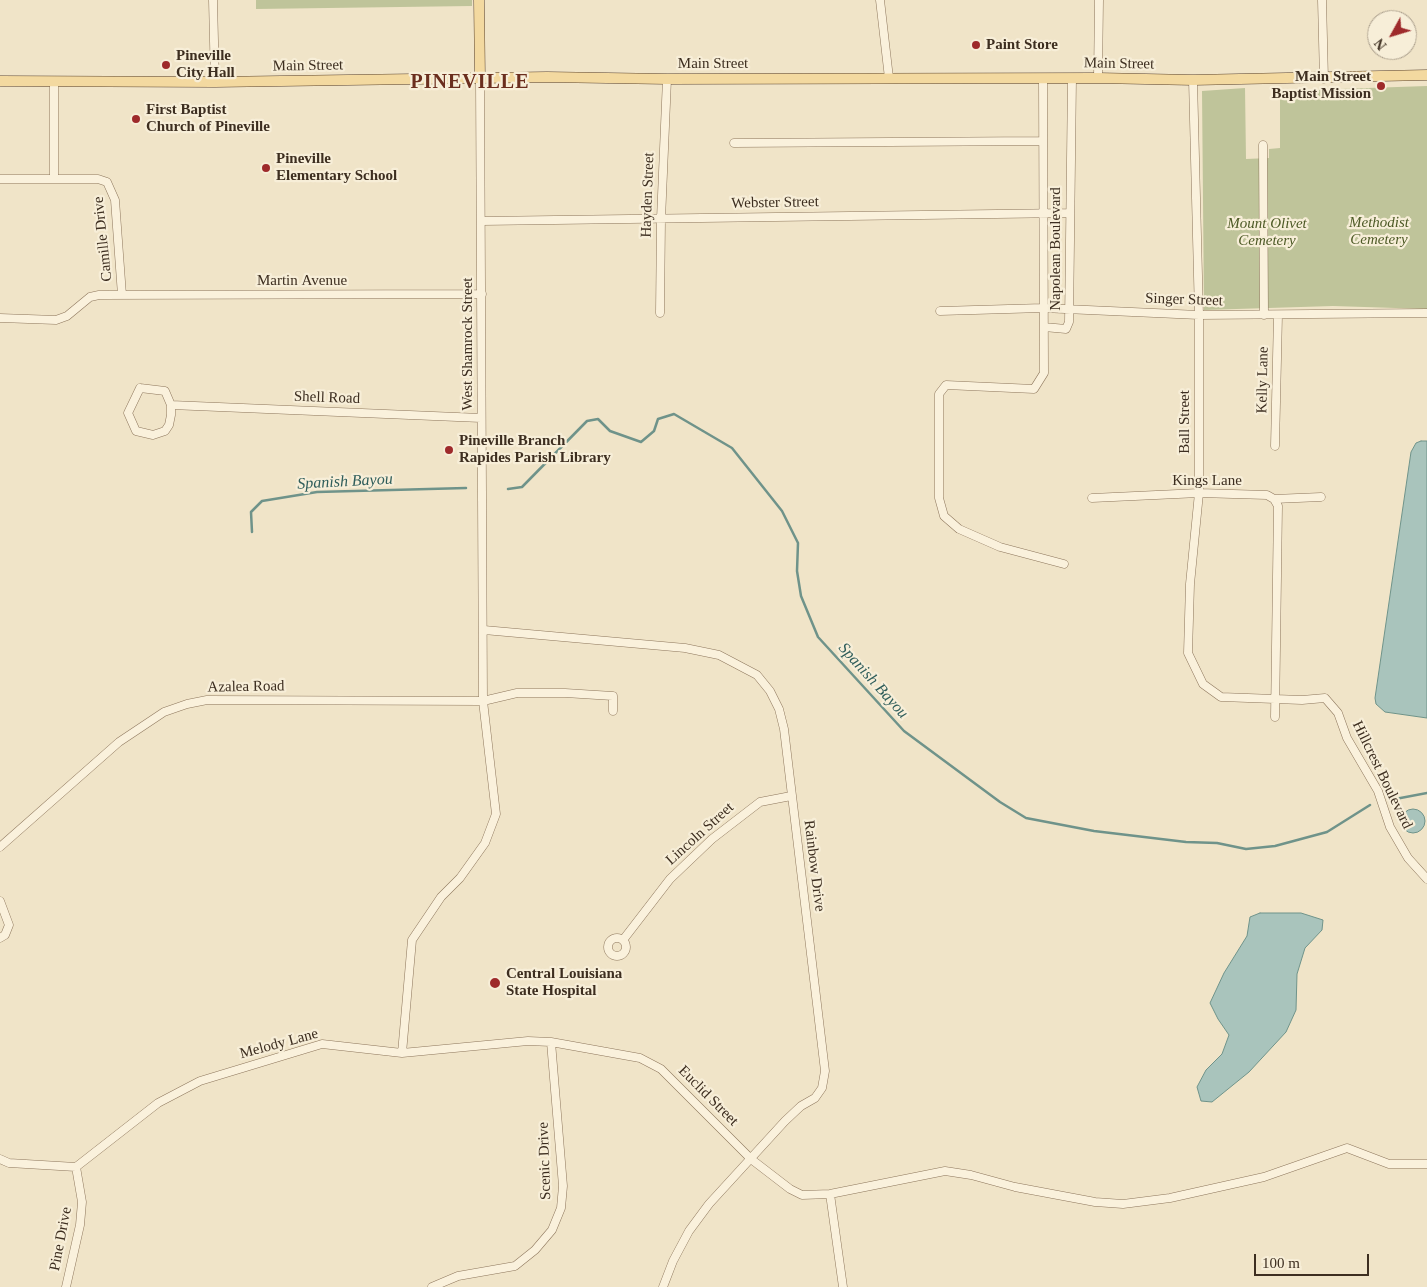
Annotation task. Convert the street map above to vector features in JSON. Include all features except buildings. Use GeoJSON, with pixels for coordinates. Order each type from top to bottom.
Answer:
{"type":"FeatureCollection","features":[{"type":"Feature","properties":{"kind":"main road"},"geometry":{"type":"LineString","coordinates":[[479,0],[480,78]]}},
{"type":"Feature","properties":{"kind":"main road","name":"Main Street"},"geometry":{"type":"LineString","coordinates":[[0,81],[215,82],[480,78],[1098,78],[1193,80],[1324,79],[1427,75]]}},
{"type":"Feature","properties":{"kind":"street"},"geometry":{"type":"LineString","coordinates":[[213,0],[215,82]]}},
{"type":"Feature","properties":{"kind":"street"},"geometry":{"type":"LineString","coordinates":[[880,0],[889,78]]}},
{"type":"Feature","properties":{"kind":"street"},"geometry":{"type":"LineString","coordinates":[[1098,78],[1099,0]]}},
{"type":"Feature","properties":{"kind":"street"},"geometry":{"type":"LineString","coordinates":[[1322,0],[1324,79]]}},
{"type":"Feature","properties":{"kind":"street","name":"West Shamrock Street"},"geometry":{"type":"LineString","coordinates":[[402,1054],[412,940],[437,902],[460,878],[485,843],[496,814],[483,701],[480,78]]}},
{"type":"Feature","properties":{"kind":"street","name":"Napolean Boulevard"},"geometry":{"type":"LineString","coordinates":[[1043,79],[1044,327],[1066,329],[1069,322],[1072,78]]}},
{"type":"Feature","properties":{"kind":"street","name":"Hayden Street"},"geometry":{"type":"LineString","coordinates":[[660,313],[661,219],[667,79]]}},
{"type":"Feature","properties":{"kind":"street","name":"Ball Street"},"geometry":{"type":"LineString","coordinates":[[1193,80],[1199,315],[1199,493],[1190,584],[1188,653],[1203,684],[1221,697],[1274,700]]}},
{"type":"Feature","properties":{"kind":"street"},"geometry":{"type":"LineString","coordinates":[[0,178],[54,179],[54,81]]}},
{"type":"Feature","properties":{"kind":"street"},"geometry":{"type":"LineString","coordinates":[[734,143],[1043,141]]}},
{"type":"Feature","properties":{"kind":"street"},"geometry":{"type":"LineString","coordinates":[[1263,145],[1264,315]]}},
{"type":"Feature","properties":{"kind":"street","name":"Camille Drive"},"geometry":{"type":"LineString","coordinates":[[54,179],[98,179],[107,182],[115,200],[122,295]]}},
{"type":"Feature","properties":{"kind":"street","name":"Webster Street"},"geometry":{"type":"LineString","coordinates":[[482,222],[1069,213]]}},
{"type":"Feature","properties":{"kind":"street","name":"Martin Avenue"},"geometry":{"type":"LineString","coordinates":[[0,318],[56,320],[68,316],[90,297],[122,295],[482,294]]}},
{"type":"Feature","properties":{"kind":"street","name":"Singer Street"},"geometry":{"type":"LineString","coordinates":[[940,311],[1043,308],[1199,315],[1427,313]]}},
{"type":"Feature","properties":{"kind":"street","name":"Kelly Lane"},"geometry":{"type":"LineString","coordinates":[[1275,446],[1278,314]]}},
{"type":"Feature","properties":{"kind":"street"},"geometry":{"type":"LineString","coordinates":[[1044,327],[1044,374],[1034,389],[946,386],[939,394],[939,498],[944,516],[959,529],[1000,547],[1064,564]]}},
{"type":"Feature","properties":{"kind":"street"},"geometry":{"type":"LineString","coordinates":[[140,388],[165,391],[171,405],[169,425],[165,431],[153,435],[136,431],[128,413],[140,388]]}},
{"type":"Feature","properties":{"kind":"street","name":"Shell Road"},"geometry":{"type":"LineString","coordinates":[[171,405],[481,418]]}},
{"type":"Feature","properties":{"kind":"street","name":"Kings Lane"},"geometry":{"type":"LineString","coordinates":[[1092,498],[1199,493],[1267,495],[1274,499],[1321,497]]}},
{"type":"Feature","properties":{"kind":"street"},"geometry":{"type":"LineString","coordinates":[[1274,499],[1278,506],[1275,717]]}},
{"type":"Feature","properties":{"kind":"street","name":"Rainbow Drive"},"geometry":{"type":"LineString","coordinates":[[484,630],[686,648],[719,655],[757,675],[770,691],[779,709],[784,729],[825,1071],[822,1088],[815,1098],[796,1111],[709,1204],[689,1231],[672,1261],[664,1287]]}},
{"type":"Feature","properties":{"kind":"street","name":"Azalea Road"},"geometry":{"type":"LineString","coordinates":[[0,847],[119,742],[164,712],[187,704],[208,700],[483,701],[517,693],[613,696],[613,712]]}},
{"type":"Feature","properties":{"kind":"street","name":"Hillcrest Boulevard"},"geometry":{"type":"LineString","coordinates":[[1274,700],[1326,698],[1338,712],[1347,738],[1378,791],[1390,827],[1408,858],[1427,879]]}},
{"type":"Feature","properties":{"kind":"street","name":"Lincoln Street"},"geometry":{"type":"LineString","coordinates":[[623,940],[670,879],[712,839],[760,802],[791,796]]}},
{"type":"Feature","properties":{"kind":"street"},"geometry":{"type":"LineString","coordinates":[[0,901],[9,925],[5,935],[0,938]]}},
{"type":"Feature","properties":{"kind":"street","name":"Melody Lane"},"geometry":{"type":"LineString","coordinates":[[76,1167],[158,1102],[200,1081],[322,1044],[402,1054],[528,1041],[551,1042]]}},
{"type":"Feature","properties":{"kind":"street","name":"Euclid Street"},"geometry":{"type":"LineString","coordinates":[[551,1042],[640,1058],[662,1069],[751,1159],[790,1189],[802,1195],[830,1194],[945,1171],[971,1175],[1014,1187],[1095,1202],[1123,1204],[1178,1196],[1264,1177],[1346,1148],[1389,1164],[1427,1164]]}},
{"type":"Feature","properties":{"kind":"street","name":"Scenic Drive"},"geometry":{"type":"LineString","coordinates":[[432,1287],[458,1276],[515,1266],[536,1250],[552,1230],[561,1208],[563,1186],[551,1042]]}},
{"type":"Feature","properties":{"kind":"street"},"geometry":{"type":"LineString","coordinates":[[0,1159],[9,1163],[43,1167],[76,1167]]}},
{"type":"Feature","properties":{"kind":"street","name":"Pine Drive"},"geometry":{"type":"LineString","coordinates":[[66,1287],[80,1225],[82,1202],[76,1167]]}},
{"type":"Feature","properties":{"kind":"street"},"geometry":{"type":"LineString","coordinates":[[830,1194],[842,1287]]}},
{"type":"Feature","properties":{"kind":"green space"},"geometry":{"type":"Polygon","coordinates":[[[256,0],[472,0],[472,6],[256,9],[256,0]]]}},
{"type":"Feature","properties":{"kind":"green space"},"geometry":{"type":"Polygon","coordinates":[[[1427,86],[1427,309],[1333,306],[1204,310],[1202,91],[1245,88],[1246,159],[1269,158],[1269,149],[1280,148],[1280,91],[1427,86]]]}},
{"type":"Feature","properties":{"kind":"water"},"geometry":{"type":"Polygon","coordinates":[[[1427,441],[1427,718],[1385,712],[1376,704],[1375,698],[1411,452],[1416,443],[1427,441]]]}},
{"type":"Feature","properties":{"kind":"water"},"geometry":{"type":"Polygon","coordinates":[[[1413,809],[1422,812],[1425,821],[1422,830],[1413,833],[1404,830],[1401,821],[1404,812],[1413,809]]]}},
{"type":"Feature","properties":{"kind":"water"},"geometry":{"type":"Polygon","coordinates":[[[1260,913],[1301,913],[1323,920],[1322,930],[1305,948],[1297,974],[1296,1010],[1286,1032],[1249,1072],[1212,1102],[1201,1101],[1197,1087],[1206,1070],[1222,1054],[1229,1035],[1210,1003],[1224,973],[1247,936],[1250,917],[1260,913]]]}},
{"type":"Feature","properties":{"kind":"waterway","name":"Spanish Bayou"},"geometry":{"type":"LineString","coordinates":[[508,489],[522,487],[587,421],[598,419],[610,431],[641,442],[654,431],[658,419],[674,414],[732,448],[782,511],[798,543],[797,571],[801,596],[818,637],[904,731],[1000,802],[1026,818],[1094,831],[1186,842],[1217,843],[1246,849],[1275,846],[1327,832],[1370,805]]}},
{"type":"Feature","properties":{"kind":"waterway","name":"Spanish Bayou"},"geometry":{"type":"LineString","coordinates":[[252,532],[251,512],[262,501],[317,492],[466,488]]}},
{"type":"Feature","properties":{"kind":"waterway","name":"Spanish Bayou"},"geometry":{"type":"LineString","coordinates":[[1390,800],[1427,793]]}},
{"type":"Feature","properties":{"kind":"place","name":"Paint Store"},"geometry":{"type":"Point","coordinates":[976,45]}},
{"type":"Feature","properties":{"kind":"place","name":"Pineville City Hall"},"geometry":{"type":"Point","coordinates":[166,65]}},
{"type":"Feature","properties":{"kind":"place","name":"Main Street Baptist Mission"},"geometry":{"type":"Point","coordinates":[1381,86]}},
{"type":"Feature","properties":{"kind":"place","name":"First Baptist Church of Pineville"},"geometry":{"type":"Point","coordinates":[136,119]}},
{"type":"Feature","properties":{"kind":"place","name":"Pineville Elementary School"},"geometry":{"type":"Point","coordinates":[266,168]}},
{"type":"Feature","properties":{"kind":"place","name":"Pineville Branch Rapides Parish Library"},"geometry":{"type":"Point","coordinates":[449,450]}},
{"type":"Feature","properties":{"kind":"place","name":"Central Louisiana State Hospital"},"geometry":{"type":"Point","coordinates":[495,983]}},
{"type":"Feature","properties":{"kind":"district","name":"PINEVILLE"},"geometry":{"type":"Point","coordinates":[470,83]}},
{"type":"Feature","properties":{"kind":"park label","name":"Mount Olivet Cemetery"},"geometry":{"type":"Point","coordinates":[1267,232]}},
{"type":"Feature","properties":{"kind":"park label","name":"Methodist Cemetery"},"geometry":{"type":"Point","coordinates":[1379,232]}}]}
